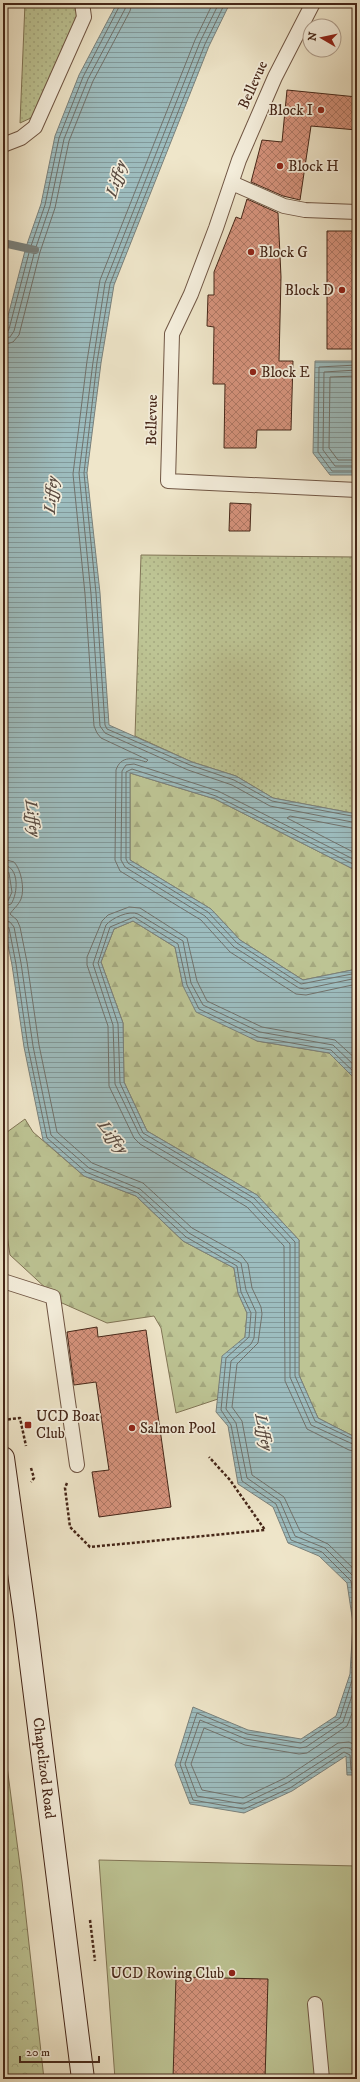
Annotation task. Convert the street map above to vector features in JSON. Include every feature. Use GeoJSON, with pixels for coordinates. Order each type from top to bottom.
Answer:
{"type":"FeatureCollection","features":[{"type":"Feature","properties":{"kind":"main road","name":"Chapelizod Road"},"geometry":{"type":"LineString","coordinates":[[3,1458],[25,1616],[83,2079]]}},
{"type":"Feature","properties":{"kind":"lane"},"geometry":{"type":"LineString","coordinates":[[3,145],[21,138],[35,127],[84,17],[82,3]]}},
{"type":"Feature","properties":{"kind":"lane","name":"Bellevue"},"geometry":{"type":"LineString","coordinates":[[313,3],[275,77],[239,160],[191,294],[172,334],[168,481],[357,490]]}},
{"type":"Feature","properties":{"kind":"lane"},"geometry":{"type":"LineString","coordinates":[[232,183],[284,206],[305,210],[357,212]]}},
{"type":"Feature","properties":{"kind":"lane"},"geometry":{"type":"LineString","coordinates":[[3,1281],[53,1297],[77,1465]]}},
{"type":"Feature","properties":{"kind":"lane"},"geometry":{"type":"LineString","coordinates":[[315,2004],[322,2079]]}},
{"type":"Feature","properties":{"kind":"path"},"geometry":{"type":"LineString","coordinates":[[77,1465],[64,1488],[70,1527],[90,1547],[265,1530],[230,1480],[209,1457]]}},
{"type":"Feature","properties":{"kind":"green space"},"geometry":{"type":"Polygon","coordinates":[[[25,3],[76,3],[81,15],[33,117],[20,123],[25,3]]]}},
{"type":"Feature","properties":{"kind":"green space"},"geometry":{"type":"Polygon","coordinates":[[[141,555],[357,557],[357,814],[273,798],[236,776],[192,762],[135,736],[141,555]]]}},
{"type":"Feature","properties":{"kind":"green space"},"geometry":{"type":"Polygon","coordinates":[[[130,773],[215,799],[357,871],[357,969],[303,980],[240,940],[211,909],[130,860],[130,773]]]}},
{"type":"Feature","properties":{"kind":"green space"},"geometry":{"type":"Polygon","coordinates":[[[133,921],[175,947],[183,986],[257,1041],[329,1053],[357,1081],[357,1438],[318,1418],[299,1375],[299,1240],[257,1195],[147,1131],[124,1082],[123,1023],[101,962],[114,929],[133,921]]]}},
{"type":"Feature","properties":{"kind":"green space"},"geometry":{"type":"Polygon","coordinates":[[[25,1119],[33,1132],[84,1176],[136,1196],[183,1241],[234,1268],[238,1293],[247,1313],[245,1337],[222,1359],[218,1399],[176,1413],[161,1328],[154,1316],[107,1323],[62,1303],[10,1255],[3,1208],[3,1135],[25,1119]]]}},
{"type":"Feature","properties":{"kind":"green space"},"geometry":{"type":"Polygon","coordinates":[[[3,1735],[22,1881],[44,2079],[3,2079],[3,1735]]]}},
{"type":"Feature","properties":{"kind":"green space","name":"UCD Rowing Club"},"geometry":{"type":"Polygon","coordinates":[[[99,1860],[357,1866],[357,2079],[115,2079],[99,1860]]]}},
{"type":"Feature","properties":{"kind":"water","name":"Liffey"},"geometry":{"type":"Polygon","coordinates":[[[117,3],[230,3],[209,46],[114,285],[101,363],[87,473],[100,593],[109,725],[192,762],[236,776],[273,798],[357,814],[357,871],[215,799],[130,773],[130,860],[211,909],[240,940],[303,980],[357,969],[357,1081],[329,1053],[257,1041],[196,1012],[183,986],[175,947],[133,921],[114,929],[101,962],[123,1023],[124,1082],[147,1131],[257,1195],[299,1240],[299,1375],[318,1418],[357,1438],[357,1775],[347,1775],[346,1756],[292,1791],[244,1813],[190,1804],[175,1765],[193,1707],[248,1730],[301,1739],[336,1716],[350,1674],[353,1623],[347,1583],[319,1556],[288,1543],[273,1507],[238,1484],[228,1426],[216,1412],[222,1356],[245,1337],[247,1313],[238,1293],[234,1268],[183,1241],[136,1196],[84,1176],[43,1140],[24,1047],[12,965],[3,920],[3,901],[8,893],[3,861],[3,335],[26,247],[41,204],[55,136],[79,75],[117,3]]]}},
{"type":"Feature","properties":{"kind":"water"},"geometry":{"type":"Polygon","coordinates":[[[315,361],[357,361],[357,475],[330,475],[313,453],[315,361]]]}},
{"type":"Feature","properties":{"kind":"building"},"geometry":{"type":"Polygon","coordinates":[[[287,90],[357,97],[357,130],[311,126],[300,200],[283,196],[251,182],[262,140],[282,142],[287,90]]]}},
{"type":"Feature","properties":{"kind":"building","name":"Block E"},"geometry":{"type":"Polygon","coordinates":[[[247,199],[278,213],[281,277],[279,361],[293,361],[291,430],[257,430],[256,448],[224,448],[225,384],[213,384],[214,327],[207,326],[208,295],[214,295],[214,272],[236,217],[241,219],[247,199]]]}},
{"type":"Feature","properties":{"kind":"building","name":"Block D"},"geometry":{"type":"Polygon","coordinates":[[[327,231],[357,231],[357,349],[327,349],[327,231]]]}},
{"type":"Feature","properties":{"kind":"building"},"geometry":{"type":"Polygon","coordinates":[[[230,503],[251,504],[250,531],[229,531],[230,503]]]}},
{"type":"Feature","properties":{"kind":"building","name":"Salmon Pool"},"geometry":{"type":"Polygon","coordinates":[[[97,1327],[98,1337],[146,1330],[171,1507],[99,1517],[92,1472],[109,1470],[96,1382],[74,1385],[67,1332],[97,1327]]]}},
{"type":"Feature","properties":{"kind":"building"},"geometry":{"type":"Polygon","coordinates":[[[176,1977],[268,1979],[265,2079],[173,2079],[176,1977]]]}},
{"type":"Feature","properties":{"kind":"waterway"},"geometry":{"type":"LineString","coordinates":[[3,243],[35,250]]}},
{"type":"Feature","properties":{"kind":"place","name":"Block I"},"geometry":{"type":"Point","coordinates":[321,110]}},
{"type":"Feature","properties":{"kind":"place","name":"Block H"},"geometry":{"type":"Point","coordinates":[280,166]}},
{"type":"Feature","properties":{"kind":"place","name":"Block G"},"geometry":{"type":"Point","coordinates":[251,252]}},
{"type":"Feature","properties":{"kind":"place","name":"Block D"},"geometry":{"type":"Point","coordinates":[342,290]}},
{"type":"Feature","properties":{"kind":"place","name":"Block E"},"geometry":{"type":"Point","coordinates":[253,372]}},
{"type":"Feature","properties":{"kind":"place","name":"UCD Boat Club"},"geometry":{"type":"Point","coordinates":[28,1425]}},
{"type":"Feature","properties":{"kind":"place","name":"Salmon Pool"},"geometry":{"type":"Point","coordinates":[132,1428]}},
{"type":"Feature","properties":{"kind":"place","name":"UCD Rowing Club"},"geometry":{"type":"Point","coordinates":[232,1973]}}]}
